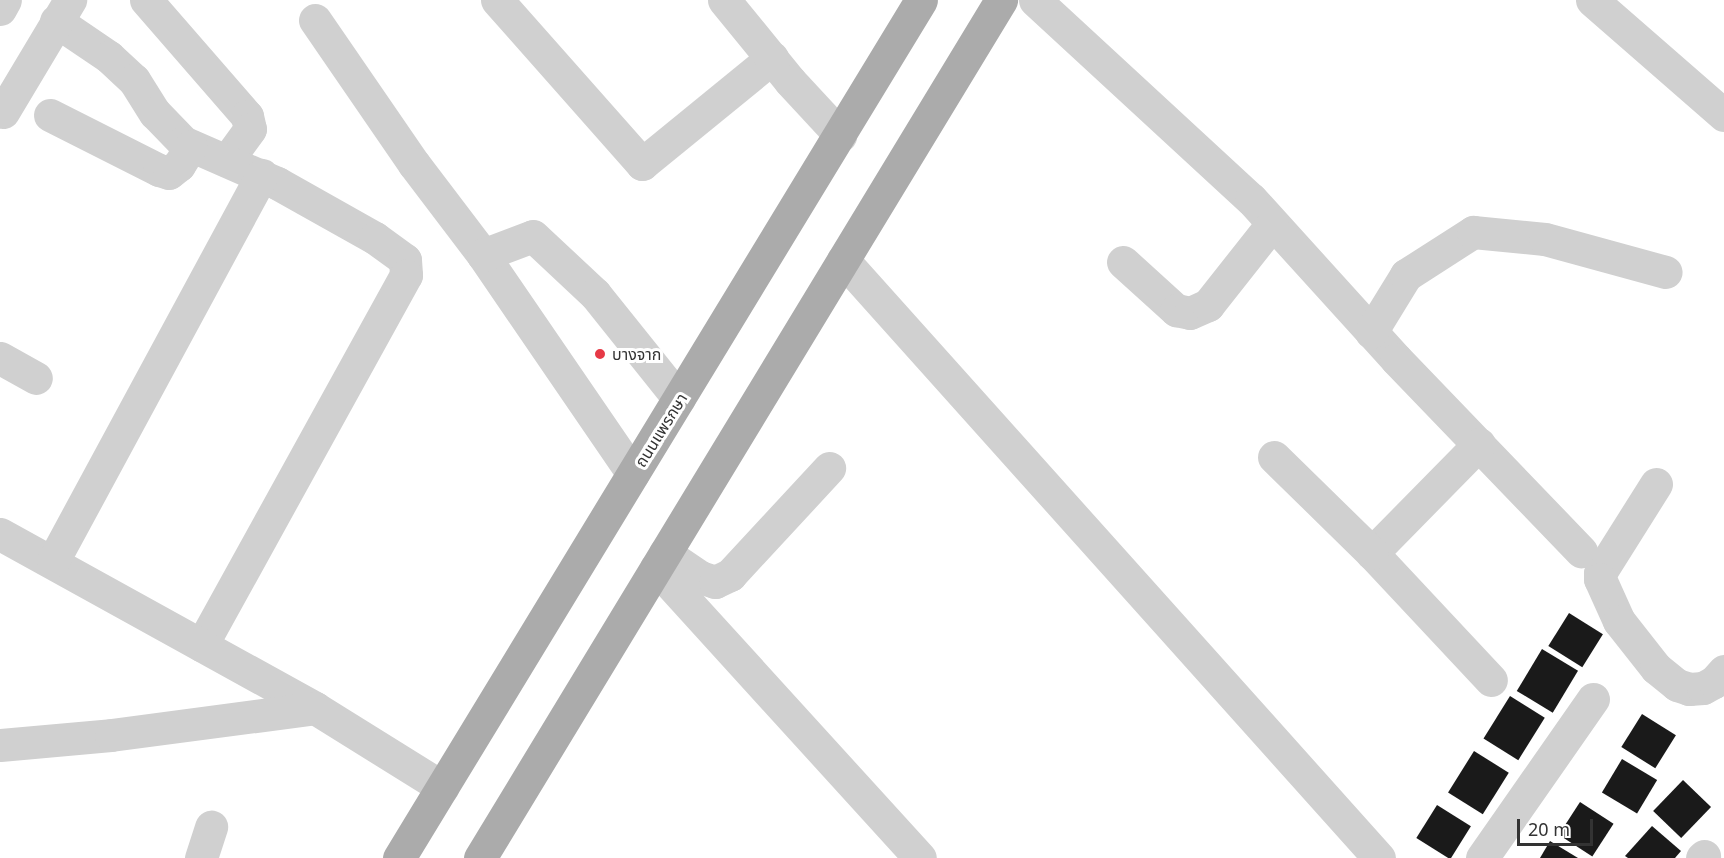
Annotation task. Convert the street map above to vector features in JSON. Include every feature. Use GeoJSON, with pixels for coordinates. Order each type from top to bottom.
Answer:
{"type":"FeatureCollection","features":[{"type":"Feature","properties":{"kind":"main road","name":"ถนนแพรกษา"},"geometry":{"type":"LineString","coordinates":[[399,858],[921,0]]}},
{"type":"Feature","properties":{"kind":"main road"},"geometry":{"type":"LineString","coordinates":[[480,858],[1001,0]]}},
{"type":"Feature","properties":{"kind":"street"},"geometry":{"type":"LineString","coordinates":[[0,9],[5,0]]}},
{"type":"Feature","properties":{"kind":"street"},"geometry":{"type":"LineString","coordinates":[[146,0],[247,116],[250,129],[227,161]]}},
{"type":"Feature","properties":{"kind":"street"},"geometry":{"type":"LineString","coordinates":[[497,0],[642,164],[772,58]]}},
{"type":"Feature","properties":{"kind":"street"},"geometry":{"type":"LineString","coordinates":[[724,0],[840,135]]}},
{"type":"Feature","properties":{"kind":"street"},"geometry":{"type":"LineString","coordinates":[[1035,0],[1251,199],[1371,332],[1581,551]]}},
{"type":"Feature","properties":{"kind":"street"},"geometry":{"type":"LineString","coordinates":[[1592,0],[1724,115]]}},
{"type":"Feature","properties":{"kind":"street"},"geometry":{"type":"LineString","coordinates":[[3,112],[63,10],[134,80],[155,113],[183,142],[262,176],[375,238],[405,260],[406,275],[202,645]]}},
{"type":"Feature","properties":{"kind":"street"},"geometry":{"type":"LineString","coordinates":[[315,20],[414,164],[483,255],[633,474]]}},
{"type":"Feature","properties":{"kind":"street"},"geometry":{"type":"LineString","coordinates":[[50,115],[159,170],[169,172],[174,169],[191,146]]}},
{"type":"Feature","properties":{"kind":"street"},"geometry":{"type":"LineString","coordinates":[[53,561],[262,176]]}},
{"type":"Feature","properties":{"kind":"street"},"geometry":{"type":"LineString","coordinates":[[1123,262],[1176,310],[1190,313],[1208,305],[1272,224]]}},
{"type":"Feature","properties":{"kind":"street"},"geometry":{"type":"LineString","coordinates":[[1371,332],[1406,275],[1473,232],[1545,239],[1666,272]]}},
{"type":"Feature","properties":{"kind":"street"},"geometry":{"type":"LineString","coordinates":[[483,255],[533,236],[595,294],[680,399]]}},
{"type":"Feature","properties":{"kind":"street"},"geometry":{"type":"LineString","coordinates":[[843,260],[1379,858]]}},
{"type":"Feature","properties":{"kind":"street"},"geometry":{"type":"LineString","coordinates":[[0,358],[36,378]]}},
{"type":"Feature","properties":{"kind":"street"},"geometry":{"type":"LineString","coordinates":[[1372,553],[1479,444]]}},
{"type":"Feature","properties":{"kind":"street"},"geometry":{"type":"LineString","coordinates":[[1274,457],[1372,553],[1491,680]]}},
{"type":"Feature","properties":{"kind":"street"},"geometry":{"type":"LineString","coordinates":[[661,560],[716,582],[730,575],[828,468]]}},
{"type":"Feature","properties":{"kind":"street"},"geometry":{"type":"LineString","coordinates":[[1656,484],[1600,573],[1600,579],[1619,621],[1656,668],[1677,685],[1689,689],[1703,688],[1714,682],[1724,671]]}},
{"type":"Feature","properties":{"kind":"street"},"geometry":{"type":"LineString","coordinates":[[2,539],[53,561],[315,708],[442,787]]}},
{"type":"Feature","properties":{"kind":"street"},"geometry":{"type":"LineString","coordinates":[[661,560],[920,858]]}},
{"type":"Feature","properties":{"kind":"street"},"geometry":{"type":"LineString","coordinates":[[1482,858],[1593,699]]}},
{"type":"Feature","properties":{"kind":"street"},"geometry":{"type":"LineString","coordinates":[[0,745],[111,735],[315,708]]}},
{"type":"Feature","properties":{"kind":"street"},"geometry":{"type":"LineString","coordinates":[[201,858],[211,827]]}},
{"type":"Feature","properties":{"kind":"building"},"geometry":{"type":"Polygon","coordinates":[[[1569,613],[1603,634],[1582,667],[1548,646],[1569,613]]]}},
{"type":"Feature","properties":{"kind":"building"},"geometry":{"type":"Polygon","coordinates":[[[1542,649],[1578,671],[1553,713],[1517,691],[1542,649]]]}},
{"type":"Feature","properties":{"kind":"building"},"geometry":{"type":"Polygon","coordinates":[[[1510,696],[1545,718],[1518,760],[1484,738],[1510,696]]]}},
{"type":"Feature","properties":{"kind":"building"},"geometry":{"type":"Polygon","coordinates":[[[1642,714],[1676,735],[1655,768],[1621,747],[1642,714]]]}},
{"type":"Feature","properties":{"kind":"building"},"geometry":{"type":"Polygon","coordinates":[[[1474,751],[1509,773],[1483,814],[1448,793],[1474,751]]]}},
{"type":"Feature","properties":{"kind":"building"},"geometry":{"type":"Polygon","coordinates":[[[1622,759],[1657,780],[1637,814],[1602,792],[1622,759]]]}},
{"type":"Feature","properties":{"kind":"building"},"geometry":{"type":"Polygon","coordinates":[[[1683,780],[1711,807],[1681,838],[1653,811],[1683,780]]]}},
{"type":"Feature","properties":{"kind":"building"},"geometry":{"type":"Polygon","coordinates":[[[1580,802],[1614,824],[1592,856],[1559,835],[1580,802]]]}},
{"type":"Feature","properties":{"kind":"building"},"geometry":{"type":"Polygon","coordinates":[[[1437,805],[1471,826],[1451,858],[1416,838],[1437,805]]]}},
{"type":"Feature","properties":{"kind":"building"},"geometry":{"type":"Polygon","coordinates":[[[1652,826],[1681,851],[1675,858],[1628,858],[1625,856],[1652,826]]]}},
{"type":"Feature","properties":{"kind":"building"},"geometry":{"type":"Polygon","coordinates":[[[1550,841],[1578,858],[1540,858],[1550,841]]]}},
{"type":"Feature","properties":{"kind":"place","name":"บางจาก"},"geometry":{"type":"Point","coordinates":[600,354]}}]}
